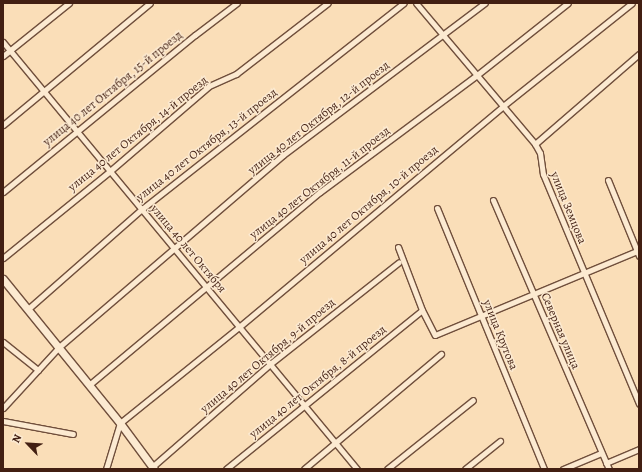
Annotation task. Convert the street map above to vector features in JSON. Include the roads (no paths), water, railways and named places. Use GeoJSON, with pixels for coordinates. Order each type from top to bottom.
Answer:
{"type":"FeatureCollection","features":[{"type":"Feature","properties":{"kind":"street"},"geometry":{"type":"LineString","coordinates":[[3,56],[69,3]]}},
{"type":"Feature","properties":{"kind":"street"},"geometry":{"type":"LineString","coordinates":[[3,124],[150,3]]}},
{"type":"Feature","properties":{"kind":"street","name":"улица 40 лет Октября, 15-й проезд"},"geometry":{"type":"LineString","coordinates":[[3,192],[195,35],[237,3]]}},
{"type":"Feature","properties":{"kind":"street","name":"улица 40 лет Октября, 14-й проезд"},"geometry":{"type":"LineString","coordinates":[[3,258],[110,171],[209,86],[236,74],[328,3]]}},
{"type":"Feature","properties":{"kind":"street","name":"улица 40 лет Октября, 13-й проезд"},"geometry":{"type":"LineString","coordinates":[[28,309],[142,209],[404,3]]}},
{"type":"Feature","properties":{"kind":"street","name":"улица Земцова"},"geometry":{"type":"LineString","coordinates":[[416,3],[535,144],[540,153],[543,174],[639,404]]}},
{"type":"Feature","properties":{"kind":"street","name":"улица 40 лет Октября, 12-й проезд"},"geometry":{"type":"LineString","coordinates":[[3,408],[59,347],[283,155],[485,3]]}},
{"type":"Feature","properties":{"kind":"street","name":"улица 40 лет Октября, 11-й проезд"},"geometry":{"type":"LineString","coordinates":[[90,384],[320,192],[477,75],[568,3]]}},
{"type":"Feature","properties":{"kind":"street","name":"улица 40 лет Октября, 10-й проезд"},"geometry":{"type":"LineString","coordinates":[[120,422],[239,327],[503,106],[632,3]]}},
{"type":"Feature","properties":{"kind":"street","name":"улица 40 лет Октября"},"geometry":{"type":"LineString","coordinates":[[3,42],[356,469]]}},
{"type":"Feature","properties":{"kind":"street"},"geometry":{"type":"LineString","coordinates":[[535,144],[639,54]]}},
{"type":"Feature","properties":{"kind":"street"},"geometry":{"type":"LineString","coordinates":[[398,247],[422,310],[435,335],[638,252],[608,180]]}},
{"type":"Feature","properties":{"kind":"street","name":"Северная улица"},"geometry":{"type":"LineString","coordinates":[[493,200],[609,469]]}},
{"type":"Feature","properties":{"kind":"street","name":"улица Крутова"},"geometry":{"type":"LineString","coordinates":[[437,208],[544,469]]}},
{"type":"Feature","properties":{"kind":"street","name":"улица 40 лет Октября, 9-й проезд"},"geometry":{"type":"LineString","coordinates":[[153,468],[270,364],[399,262]]}},
{"type":"Feature","properties":{"kind":"street"},"geometry":{"type":"LineString","coordinates":[[3,279],[90,384],[153,468]]}},
{"type":"Feature","properties":{"kind":"street","name":"улица 40 лет Октября, 8-й проезд"},"geometry":{"type":"LineString","coordinates":[[226,469],[422,310]]}},
{"type":"Feature","properties":{"kind":"street"},"geometry":{"type":"LineString","coordinates":[[3,342],[38,370]]}},
{"type":"Feature","properties":{"kind":"street"},"geometry":{"type":"LineString","coordinates":[[304,469],[334,442],[440,354]]}},
{"type":"Feature","properties":{"kind":"street"},"geometry":{"type":"LineString","coordinates":[[387,469],[473,400]]}},
{"type":"Feature","properties":{"kind":"street"},"geometry":{"type":"LineString","coordinates":[[3,421],[73,434]]}},
{"type":"Feature","properties":{"kind":"street"},"geometry":{"type":"LineString","coordinates":[[106,469],[120,422]]}},
{"type":"Feature","properties":{"kind":"street"},"geometry":{"type":"LineString","coordinates":[[465,469],[500,441]]}},
{"type":"Feature","properties":{"kind":"street"},"geometry":{"type":"LineString","coordinates":[[606,463],[639,449]]}},
{"type":"Feature","properties":{"kind":"street"},"geometry":{"type":"LineString","coordinates":[[563,469],[601,453]]}}]}
